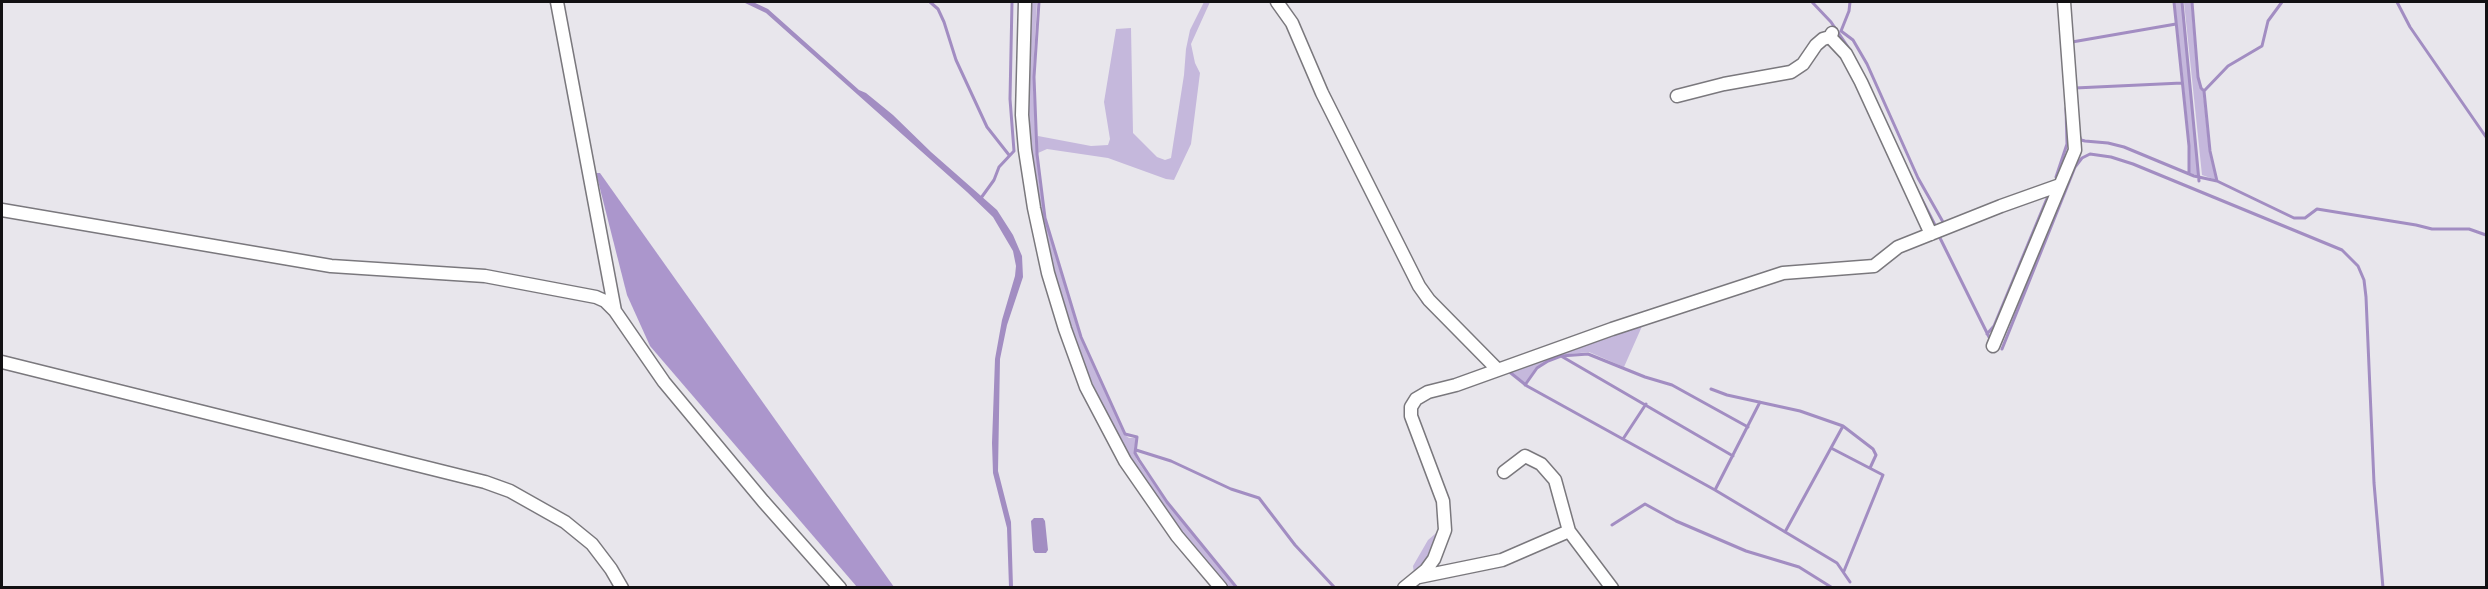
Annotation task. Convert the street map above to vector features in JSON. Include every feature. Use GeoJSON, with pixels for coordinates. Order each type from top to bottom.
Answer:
{"type":"FeatureCollection","features":[{"type":"Feature","properties":{"kind":"street"},"geometry":{"type":"LineString","coordinates":[[557,2],[615,311]]}},
{"type":"Feature","properties":{"kind":"street"},"geometry":{"type":"LineString","coordinates":[[1025,2],[1022,114],[1025,150],[1034,208],[1048,273],[1065,329],[1086,387],[1125,461],[1177,536],[1221,588]]}},
{"type":"Feature","properties":{"kind":"street"},"geometry":{"type":"LineString","coordinates":[[1277,2],[1292,23],[1322,93],[1419,286],[1429,300],[1497,369]]}},
{"type":"Feature","properties":{"kind":"street"},"geometry":{"type":"LineString","coordinates":[[1993,346],[2075,150],[2064,2]]}},
{"type":"Feature","properties":{"kind":"street"},"geometry":{"type":"LineString","coordinates":[[1677,96],[1724,84],[1791,72],[1803,64],[1823,39],[1831,35],[1846,54],[1861,82],[1931,234]]}},
{"type":"Feature","properties":{"kind":"street"},"geometry":{"type":"LineString","coordinates":[[1405,587],[1430,565],[1445,530],[1443,501],[1411,417],[1411,408],[1416,399],[1428,392],[1456,385],[1497,369],[1782,273],[1874,267],[1898,248],[2060,185]]}},
{"type":"Feature","properties":{"kind":"street"},"geometry":{"type":"LineString","coordinates":[[2,210],[331,266],[485,276],[596,297],[605,301],[615,311],[664,382],[763,501],[840,588]]}},
{"type":"Feature","properties":{"kind":"street"},"geometry":{"type":"LineString","coordinates":[[2,362],[502,488],[565,522],[592,544],[622,588]]}},
{"type":"Feature","properties":{"kind":"street"},"geometry":{"type":"LineString","coordinates":[[1504,472],[1525,456],[1541,464],[1556,480],[1569,531],[1612,588]]}},
{"type":"Feature","properties":{"kind":"street"},"geometry":{"type":"LineString","coordinates":[[1418,577],[1502,560],[1569,531]]}},
{"type":"Feature","properties":{"kind":"shaded area"},"geometry":{"type":"Polygon","coordinates":[[[743,2],[753,2],[768,9],[859,90],[893,115],[997,210],[1013,235],[1022,256],[1023,277],[1007,325],[1000,359],[998,471],[1011,522],[1013,587],[1009,587],[1007,528],[993,473],[992,443],[995,359],[1002,320],[1015,276],[1013,251],[993,217],[967,192],[766,13],[743,2]]]}},
{"type":"Feature","properties":{"kind":"shaded area"},"geometry":{"type":"Polygon","coordinates":[[[1031,2],[1037,2],[1033,77],[1036,154],[1044,218],[1080,337],[1125,435],[1129,438],[1136,438],[1134,452],[1137,460],[1166,502],[1235,587],[1226,587],[1178,531],[1126,456],[1090,378],[1069,324],[1046,246],[1037,198],[1030,135],[1027,65],[1031,2]]]}},
{"type":"Feature","properties":{"kind":"shaded area"},"geometry":{"type":"Polygon","coordinates":[[[1204,2],[1210,2],[1191,44],[1195,63],[1200,73],[1191,144],[1174,180],[1108,158],[1047,149],[1038,153],[1038,136],[1091,146],[1108,145],[1110,139],[1104,102],[1116,29],[1131,28],[1133,133],[1157,157],[1165,160],[1171,158],[1190,30],[1204,2]]]}},
{"type":"Feature","properties":{"kind":"shaded area"},"geometry":{"type":"Polygon","coordinates":[[[2175,2],[2181,2],[2183,9],[2199,176],[2190,173],[2190,146],[2175,2]]]}},
{"type":"Feature","properties":{"kind":"shaded area"},"geometry":{"type":"Polygon","coordinates":[[[2184,2],[2191,2],[2197,77],[2203,92],[2209,151],[2216,180],[2202,175],[2184,2]]]}},
{"type":"Feature","properties":{"kind":"shaded area"},"geometry":{"type":"Polygon","coordinates":[[[596,173],[600,173],[894,587],[857,587],[650,346],[627,295],[596,173]]]}},
{"type":"Feature","properties":{"kind":"shaded area"},"geometry":{"type":"Polygon","coordinates":[[[1643,324],[1624,367],[1589,352],[1561,355],[1536,368],[1525,384],[1510,372],[1508,367],[1643,324]]]}},
{"type":"Feature","properties":{"kind":"shaded area"},"geometry":{"type":"Polygon","coordinates":[[[1034,518],[1043,518],[1045,521],[1048,550],[1046,553],[1035,553],[1033,550],[1031,521],[1034,518]]]}},
{"type":"Feature","properties":{"kind":"shaded area"},"geometry":{"type":"Polygon","coordinates":[[[1442,528],[1433,552],[1414,574],[1413,566],[1428,540],[1442,528]]]}},
{"type":"Feature","properties":{"kind":"waterway"},"geometry":{"type":"LineString","coordinates":[[930,2],[938,9],[944,22],[956,60],[987,127],[1009,155]]}},
{"type":"Feature","properties":{"kind":"waterway"},"geometry":{"type":"LineString","coordinates":[[981,198],[994,180],[999,167],[1014,151],[1010,99],[1012,2]]}},
{"type":"Feature","properties":{"kind":"waterway"},"geometry":{"type":"LineString","coordinates":[[1039,2],[1034,77],[1037,154],[1045,218],[1081,337],[1125,434],[1137,437],[1135,453],[1139,460],[1167,502],[1237,588]]}},
{"type":"Feature","properties":{"kind":"waterway"},"geometry":{"type":"LineString","coordinates":[[1812,2],[1831,22],[1850,50]]}},
{"type":"Feature","properties":{"kind":"waterway"},"geometry":{"type":"LineString","coordinates":[[1841,31],[1850,2]]}},
{"type":"Feature","properties":{"kind":"waterway"},"geometry":{"type":"LineString","coordinates":[[2174,2],[2189,146],[2189,174]]}},
{"type":"Feature","properties":{"kind":"waterway"},"geometry":{"type":"LineString","coordinates":[[2182,2],[2199,181]]}},
{"type":"Feature","properties":{"kind":"waterway"},"geometry":{"type":"LineString","coordinates":[[2192,2],[2198,77],[2204,91]]}},
{"type":"Feature","properties":{"kind":"waterway"},"geometry":{"type":"LineString","coordinates":[[2217,181],[2210,151],[2204,91],[2228,66],[2262,46],[2268,21],[2282,2]]}},
{"type":"Feature","properties":{"kind":"waterway"},"geometry":{"type":"LineString","coordinates":[[2397,2],[2410,27],[2486,137]]}},
{"type":"Feature","properties":{"kind":"waterway"},"geometry":{"type":"LineString","coordinates":[[2072,42],[2176,24]]}},
{"type":"Feature","properties":{"kind":"waterway"},"geometry":{"type":"LineString","coordinates":[[1841,31],[1853,40],[1867,64],[1918,178],[1943,222]]}},
{"type":"Feature","properties":{"kind":"waterway"},"geometry":{"type":"LineString","coordinates":[[2075,88],[2182,83]]}},
{"type":"Feature","properties":{"kind":"waterway"},"geometry":{"type":"LineString","coordinates":[[2056,177],[2067,144],[2066,108]]}},
{"type":"Feature","properties":{"kind":"waterway"},"geometry":{"type":"LineString","coordinates":[[2079,135],[2081,140],[2124,147],[2194,176],[2217,181],[2294,218],[2305,218],[2317,209],[2432,229],[2469,229],[2486,235]]}},
{"type":"Feature","properties":{"kind":"waterway"},"geometry":{"type":"LineString","coordinates":[[2002,349],[2075,167],[2082,158],[2090,154],[2111,157],[2133,164],[2342,250],[2358,266],[2364,280],[2374,483],[2383,588]]}},
{"type":"Feature","properties":{"kind":"waterway"},"geometry":{"type":"LineString","coordinates":[[1915,186],[1936,227]]}},
{"type":"Feature","properties":{"kind":"waterway"},"geometry":{"type":"LineString","coordinates":[[1987,334],[1994,326],[2048,196]]}},
{"type":"Feature","properties":{"kind":"waterway"},"geometry":{"type":"LineString","coordinates":[[1939,236],[1990,339]]}},
{"type":"Feature","properties":{"kind":"waterway"},"geometry":{"type":"LineString","coordinates":[[1423,302],[1433,312]]}},
{"type":"Feature","properties":{"kind":"waterway"},"geometry":{"type":"LineString","coordinates":[[1525,385],[1537,368],[1548,361],[1561,356],[1588,354],[1645,377],[1672,385],[1748,427]]}},
{"type":"Feature","properties":{"kind":"waterway"},"geometry":{"type":"LineString","coordinates":[[1561,356],[1733,456]]}},
{"type":"Feature","properties":{"kind":"waterway"},"geometry":{"type":"LineString","coordinates":[[1507,370],[1527,386],[1715,490],[1837,563],[1850,582]]}},
{"type":"Feature","properties":{"kind":"waterway"},"geometry":{"type":"LineString","coordinates":[[1711,389],[1727,395],[1800,411],[1843,426],[1873,449],[1876,455],[1870,468]]}},
{"type":"Feature","properties":{"kind":"waterway"},"geometry":{"type":"LineString","coordinates":[[1715,490],[1760,402]]}},
{"type":"Feature","properties":{"kind":"waterway"},"geometry":{"type":"LineString","coordinates":[[1623,439],[1646,404]]}},
{"type":"Feature","properties":{"kind":"waterway"},"geometry":{"type":"LineString","coordinates":[[1785,532],[1843,426]]}},
{"type":"Feature","properties":{"kind":"waterway"},"geometry":{"type":"LineString","coordinates":[[1831,448],[1883,475],[1844,571]]}},
{"type":"Feature","properties":{"kind":"waterway"},"geometry":{"type":"LineString","coordinates":[[1136,450],[1171,461],[1231,489],[1259,498],[1295,545],[1335,588]]}},
{"type":"Feature","properties":{"kind":"waterway"},"geometry":{"type":"LineString","coordinates":[[1612,525],[1645,504],[1676,521],[1746,551],[1799,567],[1831,587]]}}]}
